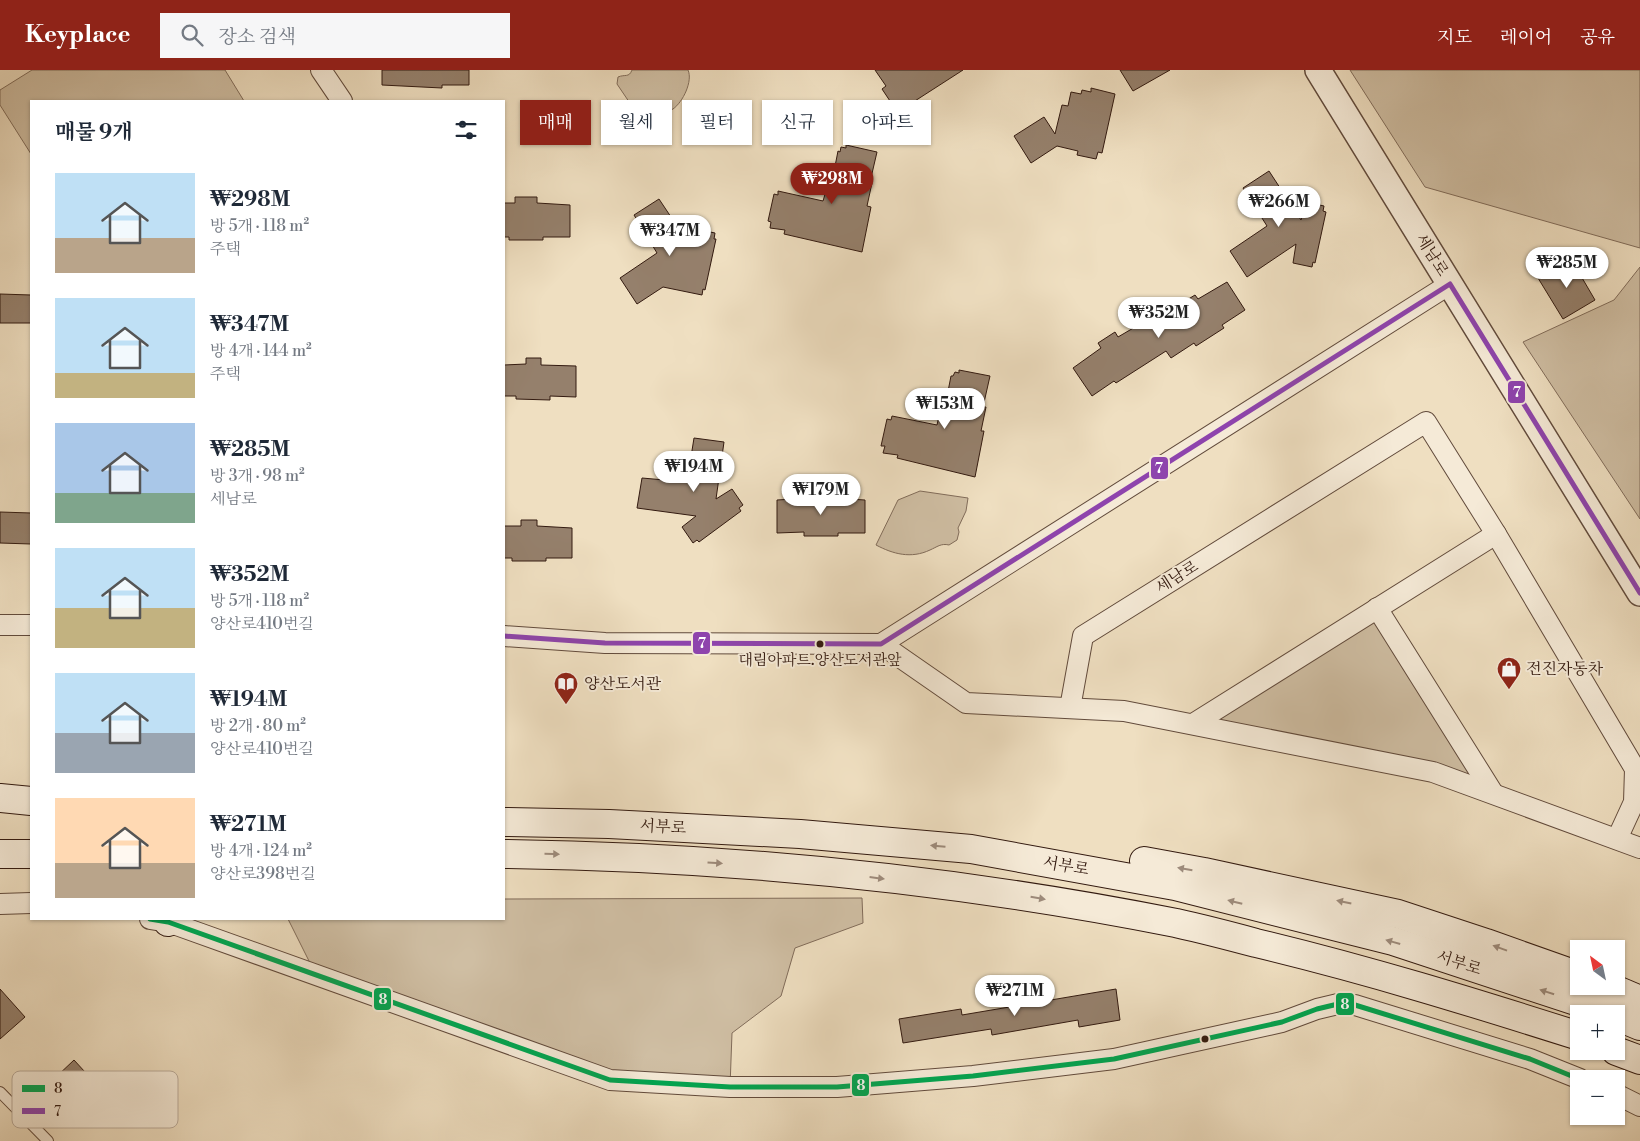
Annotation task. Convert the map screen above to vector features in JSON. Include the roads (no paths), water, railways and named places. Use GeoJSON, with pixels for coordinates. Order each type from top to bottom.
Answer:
{"type":"FeatureCollection","features":[{"type":"Feature","properties":{"kind":"main road"},"geometry":{"type":"LineString","coordinates":[[0,798],[30,801]]}},
{"type":"Feature","properties":{"kind":"main road"},"geometry":{"type":"LineString","coordinates":[[0,817],[30,816]]}},
{"type":"Feature","properties":{"kind":"main road","name":"서부로"},"geometry":{"type":"LineString","coordinates":[[505,822],[609,824],[800,834],[971,849],[1175,886],[1384,939],[1586,1005]]}},
{"type":"Feature","properties":{"kind":"main road"},"geometry":{"type":"LineString","coordinates":[[971,849],[1060,846],[1204,872],[1398,914],[1570,973]]}},
{"type":"Feature","properties":{"kind":"main road"},"geometry":{"type":"LineString","coordinates":[[0,854],[30,854]]}},
{"type":"Feature","properties":{"kind":"main road","name":"서부로"},"geometry":{"type":"LineString","coordinates":[[505,854],[596,855],[803,869],[1013,894],[1178,924],[1312,956],[1448,994],[1570,1033]]}},
{"type":"Feature","properties":{"kind":"main road"},"geometry":{"type":"LineString","coordinates":[[1625,994],[1640,1000]]}},
{"type":"Feature","properties":{"kind":"main road"},"geometry":{"type":"LineString","coordinates":[[1625,1020],[1640,1026]]}},
{"type":"Feature","properties":{"kind":"main road"},"geometry":{"type":"LineString","coordinates":[[1625,1054],[1640,1060]]}},
{"type":"Feature","properties":{"kind":"street"},"geometry":{"type":"LineString","coordinates":[[321,70],[341,100]]}},
{"type":"Feature","properties":{"kind":"street","name":"세남로"},"geometry":{"type":"LineString","coordinates":[[1318,70],[1640,593]]}},
{"type":"Feature","properties":{"kind":"street"},"geometry":{"type":"LineString","coordinates":[[505,636],[605,643],[881,644],[1450,284]]}},
{"type":"Feature","properties":{"kind":"street","name":"세남로"},"geometry":{"type":"LineString","coordinates":[[1070,708],[1083,636],[1426,422],[1496,534],[1635,769],[1634,802],[1617,839]]}},
{"type":"Feature","properties":{"kind":"street"},"geometry":{"type":"LineString","coordinates":[[1193,724],[1496,534]]}},
{"type":"Feature","properties":{"kind":"street"},"geometry":{"type":"LineString","coordinates":[[1378,608],[1493,793]]}},
{"type":"Feature","properties":{"kind":"street"},"geometry":{"type":"LineString","coordinates":[[0,625],[30,626]]}},
{"type":"Feature","properties":{"kind":"street"},"geometry":{"type":"LineString","coordinates":[[881,644],[966,703],[1124,711],[1433,772],[1640,848]]}},
{"type":"Feature","properties":{"kind":"street"},"geometry":{"type":"LineString","coordinates":[[0,904],[30,903]]}},
{"type":"Feature","properties":{"kind":"street"},"geometry":{"type":"LineString","coordinates":[[162,920],[610,1080],[730,1087],[827,1087],[973,1076],[1114,1059],[1282,1022],[1317,1009],[1338,1004],[1355,1005],[1530,1059],[1570,1075]]}},
{"type":"Feature","properties":{"kind":"street"},"geometry":{"type":"LineString","coordinates":[[1625,1098],[1640,1106]]}},
{"type":"Feature","properties":{"kind":"lane"},"geometry":{"type":"LineString","coordinates":[[0,1092],[12,1104]]}},
{"type":"Feature","properties":{"kind":"lane"},"geometry":{"type":"LineString","coordinates":[[35,1128],[48,1141]]}},
{"type":"Feature","properties":{"kind":"place","name":"대림아파트.양산도서관앞"},"geometry":{"type":"Point","coordinates":[820,644]}},
{"type":"Feature","properties":{"kind":"place","name":"전진자동차"},"geometry":{"type":"Point","coordinates":[1509,690]}},
{"type":"Feature","properties":{"kind":"place","name":"양산도서관"},"geometry":{"type":"Point","coordinates":[566,705]}}]}
